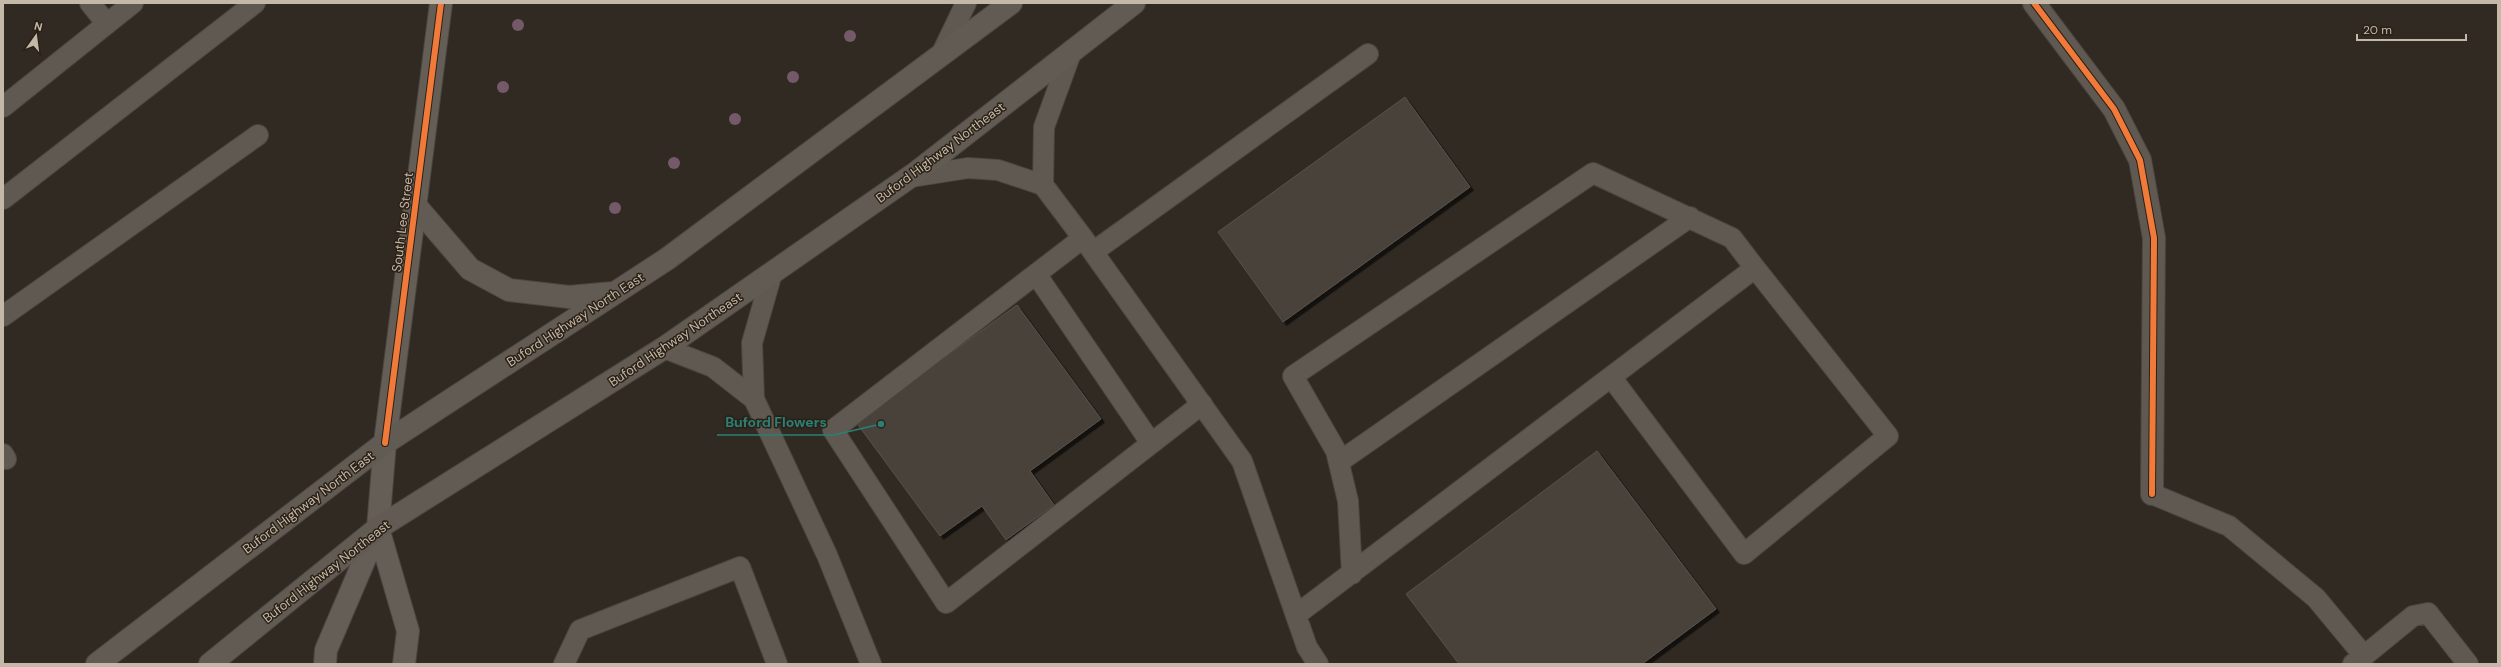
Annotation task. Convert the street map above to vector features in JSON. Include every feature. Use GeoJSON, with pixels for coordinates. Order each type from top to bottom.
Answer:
{"type":"FeatureCollection","features":[{"type":"Feature","properties":{"kind":"main road"},"geometry":{"type":"LineString","coordinates":[[941,55],[1011,3]]}},
{"type":"Feature","properties":{"kind":"main road","name":"Buford Highway Northeast"},"geometry":{"type":"LineString","coordinates":[[210,664],[378,528],[664,348],[772,273],[911,176],[1134,3]]}},
{"type":"Feature","properties":{"kind":"main road","name":"Buford Highway North East"},"geometry":{"type":"LineString","coordinates":[[97,664],[386,443],[667,259],[941,55]]}},
{"type":"Feature","properties":{"kind":"main road"},"geometry":{"type":"LineString","coordinates":[[415,205],[470,269],[508,290],[569,297],[616,292]]}},
{"type":"Feature","properties":{"kind":"street","name":"South Lee Street"},"geometry":{"type":"LineString","coordinates":[[325,664],[326,650],[378,528],[386,443],[441,3]]}},
{"type":"Feature","properties":{"kind":"street"},"geometry":{"type":"LineString","coordinates":[[2034,3],[2114,109],[2140,160],[2154,238],[2152,494]]}},
{"type":"Feature","properties":{"kind":"street","name":"South Lee Street"},"geometry":{"type":"LineString","coordinates":[[378,528],[408,631],[404,664]]}},
{"type":"Feature","properties":{"kind":"lane"},"geometry":{"type":"LineString","coordinates":[[90,3],[107,24]]}},
{"type":"Feature","properties":{"kind":"lane"},"geometry":{"type":"LineString","coordinates":[[3,106],[133,3]]}},
{"type":"Feature","properties":{"kind":"lane"},"geometry":{"type":"LineString","coordinates":[[3,199],[255,3]]}},
{"type":"Feature","properties":{"kind":"lane"},"geometry":{"type":"LineString","coordinates":[[941,55],[966,3]]}},
{"type":"Feature","properties":{"kind":"lane"},"geometry":{"type":"LineString","coordinates":[[1042,185],[1044,127],[1072,50]]}},
{"type":"Feature","properties":{"kind":"lane"},"geometry":{"type":"LineString","coordinates":[[1202,404],[946,602],[833,430],[1036,274],[1088,245],[1368,54]]}},
{"type":"Feature","properties":{"kind":"lane"},"geometry":{"type":"LineString","coordinates":[[3,316],[258,135]]}},
{"type":"Feature","properties":{"kind":"lane"},"geometry":{"type":"LineString","coordinates":[[911,176],[968,168],[998,170],[1042,185],[1088,245],[1242,461],[1296,615],[1308,647],[1318,664]]}},
{"type":"Feature","properties":{"kind":"lane"},"geometry":{"type":"LineString","coordinates":[[1352,574],[1348,501],[1336,451],[1293,376],[1593,173],[1690,217],[1732,238],[1888,436],[1744,554],[1611,377]]}},
{"type":"Feature","properties":{"kind":"lane"},"geometry":{"type":"LineString","coordinates":[[1339,462],[1690,217]]}},
{"type":"Feature","properties":{"kind":"lane"},"geometry":{"type":"LineString","coordinates":[[1296,615],[1755,268]]}},
{"type":"Feature","properties":{"kind":"lane"},"geometry":{"type":"LineString","coordinates":[[772,273],[752,344],[754,399],[827,555],[871,664]]}},
{"type":"Feature","properties":{"kind":"lane"},"geometry":{"type":"LineString","coordinates":[[1036,274],[1151,443]]}},
{"type":"Feature","properties":{"kind":"lane"},"geometry":{"type":"LineString","coordinates":[[664,348],[713,367],[754,399]]}},
{"type":"Feature","properties":{"kind":"lane"},"geometry":{"type":"LineString","coordinates":[[2152,494],[2228,526],[2316,598],[2358,660],[2413,616],[2428,613],[2468,664]]}},
{"type":"Feature","properties":{"kind":"lane"},"geometry":{"type":"LineString","coordinates":[[564,664],[580,630],[740,567],[777,664]]}},
{"type":"Feature","properties":{"kind":"building"},"geometry":{"type":"Polygon","coordinates":[[[1405,97],[1470,187],[1283,322],[1218,232],[1405,97]]]}},
{"type":"Feature","properties":{"kind":"building"},"geometry":{"type":"Polygon","coordinates":[[[1017,305],[1101,419],[1030,471],[1054,505],[1006,540],[982,506],[940,536],[856,422],[1017,305]]]}},
{"type":"Feature","properties":{"kind":"building"},"geometry":{"type":"Polygon","coordinates":[[[1597,451],[1716,609],[1642,664],[1459,664],[1406,594],[1597,451]]]}},
{"type":"Feature","properties":{"kind":"cycle path"},"geometry":{"type":"LineString","coordinates":[[385,443],[441,3]]}},
{"type":"Feature","properties":{"kind":"cycle path"},"geometry":{"type":"LineString","coordinates":[[2034,3],[2114,109],[2140,160],[2154,238],[2152,494]]}},
{"type":"Feature","properties":{"kind":"place","name":"Buford Flowers"},"geometry":{"type":"Point","coordinates":[881,424]}}]}
